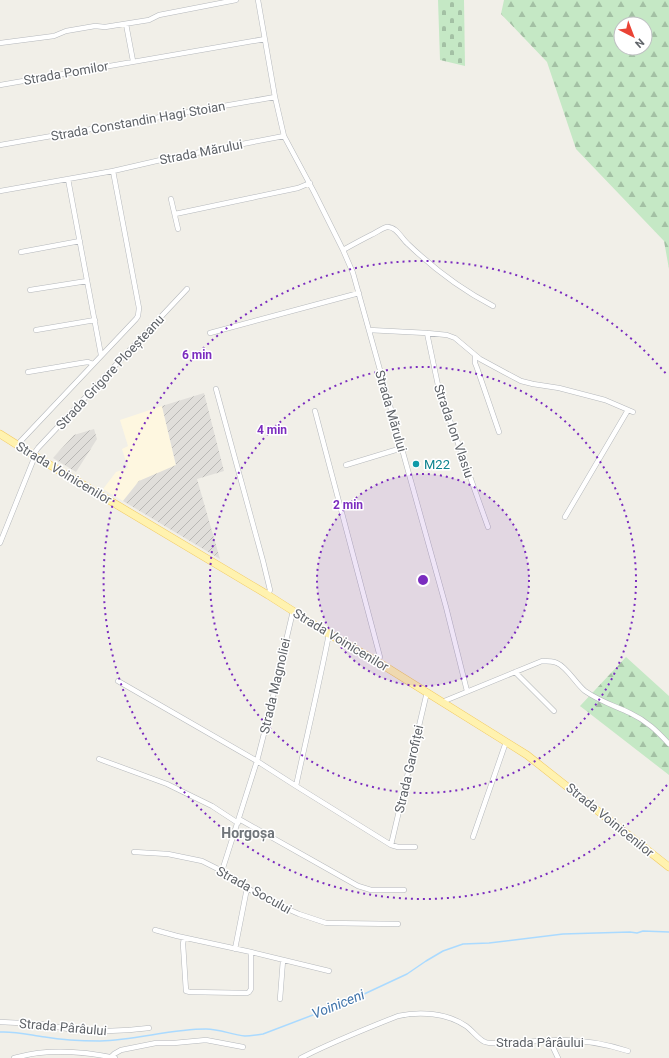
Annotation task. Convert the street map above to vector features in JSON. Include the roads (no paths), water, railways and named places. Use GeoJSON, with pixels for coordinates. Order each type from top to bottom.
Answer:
{"type":"FeatureCollection","features":[{"type":"Feature","properties":{"kind":"main road","name":"Strada Voinicenilor"},"geometry":{"type":"LineString","coordinates":[[0,434],[378,662],[527,755],[669,867]]}},
{"type":"Feature","properties":{"kind":"street"},"geometry":{"type":"LineString","coordinates":[[0,43],[54,36],[66,31],[95,26],[105,27],[149,20],[159,15],[236,0]]}},
{"type":"Feature","properties":{"kind":"street","name":"Strada Mărului"},"geometry":{"type":"LineString","coordinates":[[258,0],[275,97],[284,136],[310,183],[353,273],[446,607],[467,691]]}},
{"type":"Feature","properties":{"kind":"street"},"geometry":{"type":"LineString","coordinates":[[126,24],[133,61]]}},
{"type":"Feature","properties":{"kind":"street","name":"Strada Pomilor"},"geometry":{"type":"LineString","coordinates":[[0,85],[265,39]]}},
{"type":"Feature","properties":{"kind":"street","name":"Strada Constandin Hagi Stoian"},"geometry":{"type":"LineString","coordinates":[[0,145],[275,97]]}},
{"type":"Feature","properties":{"kind":"street","name":"Strada Mărului"},"geometry":{"type":"LineString","coordinates":[[113,171],[284,136]]}},
{"type":"Feature","properties":{"kind":"street"},"geometry":{"type":"LineString","coordinates":[[0,191],[113,171],[139,308],[136,319],[17,445]]}},
{"type":"Feature","properties":{"kind":"street"},"geometry":{"type":"LineString","coordinates":[[68,180],[102,356]]}},
{"type":"Feature","properties":{"kind":"street"},"geometry":{"type":"LineString","coordinates":[[175,214],[298,188],[310,183]]}},
{"type":"Feature","properties":{"kind":"street"},"geometry":{"type":"LineString","coordinates":[[171,199],[178,228]]}},
{"type":"Feature","properties":{"kind":"street"},"geometry":{"type":"LineString","coordinates":[[343,250],[388,227],[395,229],[407,244],[437,269],[460,287],[493,306]]}},
{"type":"Feature","properties":{"kind":"street"},"geometry":{"type":"LineString","coordinates":[[21,252],[80,241]]}},
{"type":"Feature","properties":{"kind":"street"},"geometry":{"type":"LineString","coordinates":[[30,290],[87,281]]}},
{"type":"Feature","properties":{"kind":"street","name":"Strada Grigore Ploeșteanu"},"geometry":{"type":"LineString","coordinates":[[34,455],[186,289]]}},
{"type":"Feature","properties":{"kind":"street"},"geometry":{"type":"LineString","coordinates":[[210,333],[358,292]]}},
{"type":"Feature","properties":{"kind":"street"},"geometry":{"type":"LineString","coordinates":[[36,330],[95,320]]}},
{"type":"Feature","properties":{"kind":"street"},"geometry":{"type":"LineString","coordinates":[[369,330],[447,335],[455,338],[480,359],[521,380],[605,400],[633,412]]}},
{"type":"Feature","properties":{"kind":"street","name":"Strada Ion Vlasiu"},"geometry":{"type":"LineString","coordinates":[[427,333],[439,390],[488,527]]}},
{"type":"Feature","properties":{"kind":"street"},"geometry":{"type":"LineString","coordinates":[[475,354],[475,363],[499,432]]}},
{"type":"Feature","properties":{"kind":"street"},"geometry":{"type":"LineString","coordinates":[[28,372],[88,362],[93,364]]}},
{"type":"Feature","properties":{"kind":"street"},"geometry":{"type":"LineString","coordinates":[[216,389],[263,561],[270,590],[268,595]]}},
{"type":"Feature","properties":{"kind":"street"},"geometry":{"type":"LineString","coordinates":[[565,518],[628,410]]}},
{"type":"Feature","properties":{"kind":"street"},"geometry":{"type":"LineString","coordinates":[[315,411],[380,657],[378,662]]}},
{"type":"Feature","properties":{"kind":"street"},"geometry":{"type":"LineString","coordinates":[[346,465],[402,448]]}},
{"type":"Feature","properties":{"kind":"street"},"geometry":{"type":"LineString","coordinates":[[0,543],[34,455]]}},
{"type":"Feature","properties":{"kind":"street","name":"Strada Magnoliei"},"geometry":{"type":"LineString","coordinates":[[222,871],[257,761],[293,611]]}},
{"type":"Feature","properties":{"kind":"street"},"geometry":{"type":"LineString","coordinates":[[296,786],[330,634]]}},
{"type":"Feature","properties":{"kind":"street"},"geometry":{"type":"LineString","coordinates":[[442,702],[542,661],[558,663],[566,669],[586,692],[601,701],[631,713],[651,725],[669,744]]}},
{"type":"Feature","properties":{"kind":"street"},"geometry":{"type":"LineString","coordinates":[[515,672],[554,711]]}},
{"type":"Feature","properties":{"kind":"street"},"geometry":{"type":"LineString","coordinates":[[118,681],[257,761],[391,845],[398,847],[415,847]]}},
{"type":"Feature","properties":{"kind":"street","name":"Strada Garofiței"},"geometry":{"type":"LineString","coordinates":[[391,845],[427,692]]}},
{"type":"Feature","properties":{"kind":"street"},"geometry":{"type":"LineString","coordinates":[[473,837],[506,742]]}},
{"type":"Feature","properties":{"kind":"street"},"geometry":{"type":"LineString","coordinates":[[99,759],[167,784],[212,806],[358,886],[371,890],[404,890]]}},
{"type":"Feature","properties":{"kind":"street","name":"Strada Socului"},"geometry":{"type":"LineString","coordinates":[[134,852],[168,854],[202,861],[222,871],[247,888],[274,903],[299,914],[326,923],[398,924]]}},
{"type":"Feature","properties":{"kind":"street"},"geometry":{"type":"LineString","coordinates":[[235,949],[247,888]]}},
{"type":"Feature","properties":{"kind":"street"},"geometry":{"type":"LineString","coordinates":[[155,930],[329,971]]}},
{"type":"Feature","properties":{"kind":"street"},"geometry":{"type":"LineString","coordinates":[[184,938],[186,990],[190,992],[249,992],[251,989],[251,952]]}},
{"type":"Feature","properties":{"kind":"street"},"geometry":{"type":"LineString","coordinates":[[280,999],[283,960]]}},
{"type":"Feature","properties":{"kind":"street","name":"Strada Pârâului"},"geometry":{"type":"LineString","coordinates":[[301,1058],[351,1034],[398,1016],[430,1014],[445,1016],[456,1020],[473,1031],[484,1042],[509,1043],[567,1040],[592,1042],[628,1051]]}},
{"type":"Feature","properties":{"kind":"street","name":"Strada Pârâului"},"geometry":{"type":"LineString","coordinates":[[0,1022],[41,1024],[74,1030],[106,1031],[149,1028]]}},
{"type":"Feature","properties":{"kind":"street","name":"Strada Pârâului"},"geometry":{"type":"LineString","coordinates":[[14,1058],[36,1053],[49,1052],[71,1052],[113,1057],[114,1054],[121,1050],[156,1042],[174,1043],[206,1040],[243,1047]]}},
{"type":"Feature","properties":{"kind":"street"},"geometry":{"type":"LineString","coordinates":[[550,1041],[558,1058]]}},
{"type":"Feature","properties":{"kind":"waterway","name":"Voiniceni"},"geometry":{"type":"LineString","coordinates":[[0,1032],[65,1040],[93,1041],[127,1039],[193,1029],[216,1030],[245,1036],[263,1034],[347,1002],[407,974],[443,951],[463,944],[489,943],[563,934],[637,933],[643,931],[669,932]]}},
{"type":"Feature","properties":{"kind":"place","name":"M22"},"geometry":{"type":"Point","coordinates":[416,464]}},
{"type":"Feature","properties":{"kind":"district","name":"Horgoșa"},"geometry":{"type":"Point","coordinates":[248,833]}}]}
